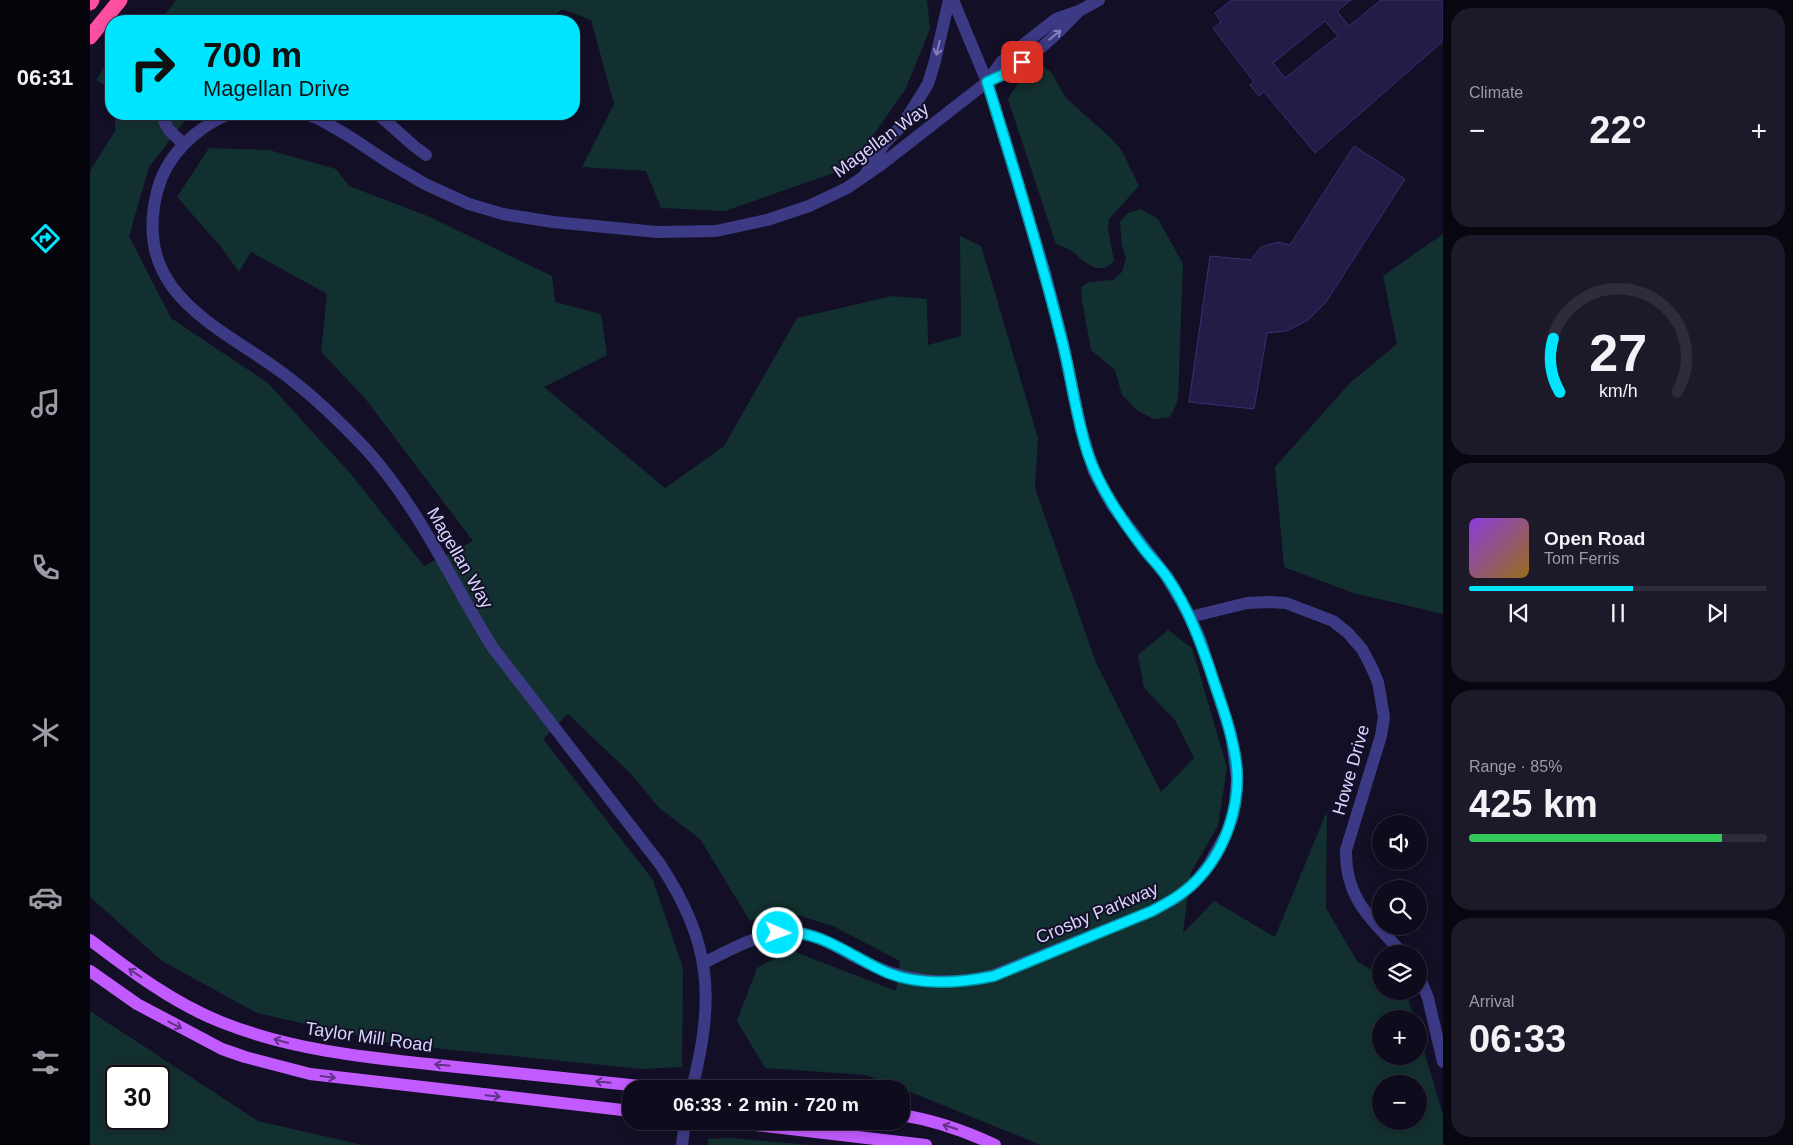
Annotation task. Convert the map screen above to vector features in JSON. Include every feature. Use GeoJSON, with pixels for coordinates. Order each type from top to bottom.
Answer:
{"type":"FeatureCollection","features":[{"type":"Feature","properties":{"kind":"highway"},"geometry":{"type":"LineString","coordinates":[[108,15],[120,0]]}},
{"type":"Feature","properties":{"kind":"highway"},"geometry":{"type":"LineString","coordinates":[[90,37],[105,18]]}},
{"type":"Feature","properties":{"kind":"main road","name":"Taylor Mill Road"},"geometry":{"type":"LineString","coordinates":[[90,940],[172,998],[223,1023],[286,1043],[365,1057],[622,1084]]}},
{"type":"Feature","properties":{"kind":"main road"},"geometry":{"type":"LineString","coordinates":[[90,971],[137,1004],[222,1049],[310,1074],[622,1110]]}},
{"type":"Feature","properties":{"kind":"main road"},"geometry":{"type":"LineString","coordinates":[[910,1117],[946,1125],[995,1145]]}},
{"type":"Feature","properties":{"kind":"main road"},"geometry":{"type":"LineString","coordinates":[[798,1130],[926,1145]]}},
{"type":"Feature","properties":{"kind":"street"},"geometry":{"type":"LineString","coordinates":[[862,179],[884,144],[902,124],[928,84],[949,0]]}},
{"type":"Feature","properties":{"kind":"street","name":"Crosby Parkway"},"geometry":{"type":"LineString","coordinates":[[704,963],[754,940],[778,933],[796,932],[825,941],[890,973],[912,979],[949,982],[972,981],[994,976],[1152,911],[1176,898],[1195,882],[1208,866],[1226,836],[1234,811],[1238,779],[1231,734],[1200,639],[1190,617],[1167,578],[1112,505],[1090,459],[1081,429],[1062,339],[1045,273],[987,82],[953,0]]}},
{"type":"Feature","properties":{"kind":"street","name":"Magellan Way"},"geometry":{"type":"LineString","coordinates":[[322,120],[391,164],[448,195],[469,204],[503,214],[562,223],[657,232],[716,231],[767,220],[809,206],[832,196],[862,179],[987,82],[1009,72],[1063,29],[1079,11],[1099,0]]}},
{"type":"Feature","properties":{"kind":"street"},"geometry":{"type":"LineString","coordinates":[[163,120],[167,128],[184,144]]}},
{"type":"Feature","properties":{"kind":"street","name":"Magellan Way"},"geometry":{"type":"LineString","coordinates":[[215,120],[184,144],[165,171],[155,200],[153,226],[156,254],[172,288],[186,304],[206,321],[293,380],[366,449],[392,481],[431,540],[470,612],[493,648],[676,888],[698,936],[707,986],[703,1036],[694,1080]]}},
{"type":"Feature","properties":{"kind":"street"},"geometry":{"type":"LineString","coordinates":[[385,120],[426,155]]}},
{"type":"Feature","properties":{"kind":"street","name":"Howe Drive"},"geometry":{"type":"LineString","coordinates":[[1190,617],[1247,603],[1286,603],[1333,621],[1348,633],[1362,649],[1378,682],[1384,716],[1381,736],[1346,850],[1346,866],[1352,892],[1360,905],[1394,945]]}},
{"type":"Feature","properties":{"kind":"street"},"geometry":{"type":"LineString","coordinates":[[1427,996],[1443,1062]]}},
{"type":"Feature","properties":{"kind":"street"},"geometry":{"type":"LineString","coordinates":[[682,1145],[684,1130]]}},
{"type":"Feature","properties":{"kind":"green space"},"geometry":{"type":"Polygon","coordinates":[[[176,0],[927,0],[930,29],[905,90],[851,167],[725,211],[661,208],[646,171],[582,167],[614,104],[591,20],[580,15],[562,9],[556,15],[165,15],[176,0]]]}},
{"type":"Feature","properties":{"kind":"green space"},"geometry":{"type":"Polygon","coordinates":[[[1039,64],[1051,72],[1066,98],[1112,139],[1122,151],[1139,186],[1109,219],[1108,229],[1114,261],[1102,268],[1091,266],[1070,250],[1056,244],[1008,99],[1026,70],[1039,64]]]}},
{"type":"Feature","properties":{"kind":"green space"},"geometry":{"type":"Polygon","coordinates":[[[105,65],[105,85],[96,80],[105,65]]]}},
{"type":"Feature","properties":{"kind":"green space"},"geometry":{"type":"Polygon","coordinates":[[[115,120],[185,120],[149,167],[129,236],[171,318],[268,383],[350,473],[424,566],[473,541],[364,397],[321,352],[327,294],[251,252],[239,272],[222,248],[177,197],[209,148],[269,150],[336,169],[349,186],[430,217],[552,276],[555,302],[601,314],[607,355],[544,387],[665,488],[724,446],[797,318],[892,296],[927,299],[928,345],[961,336],[960,236],[981,246],[1038,438],[1035,488],[1096,663],[1161,792],[1194,758],[1175,720],[1144,688],[1138,655],[1168,630],[1192,648],[1227,767],[1218,826],[1191,872],[1183,933],[1214,901],[1275,937],[1327,811],[1326,908],[1357,961],[1372,970],[1372,1000],[1408,1000],[1411,1010],[1372,1010],[1372,1065],[1427,1065],[1427,1061],[1443,1115],[1443,1145],[1041,1145],[910,1092],[910,1080],[878,1080],[865,1075],[765,1068],[737,1021],[757,968],[790,950],[896,991],[900,961],[833,926],[781,910],[750,921],[700,839],[659,808],[633,776],[568,714],[543,739],[653,880],[683,968],[682,1067],[642,1069],[394,1044],[257,1013],[162,961],[90,897],[90,171],[115,131],[115,120]]]}},
{"type":"Feature","properties":{"kind":"green space"},"geometry":{"type":"Polygon","coordinates":[[[1141,209],[1158,219],[1183,264],[1178,400],[1170,417],[1153,419],[1137,410],[1122,395],[1115,370],[1091,350],[1081,287],[1089,282],[1113,280],[1122,272],[1126,258],[1122,245],[1120,222],[1128,213],[1141,209]]]}},
{"type":"Feature","properties":{"kind":"green space"},"geometry":{"type":"Polygon","coordinates":[[[1443,234],[1443,614],[1353,593],[1284,567],[1275,467],[1350,383],[1397,344],[1383,276],[1443,234]]]}},
{"type":"Feature","properties":{"kind":"green space"},"geometry":{"type":"Polygon","coordinates":[[[90,1011],[258,1121],[363,1145],[90,1145],[90,1011]]]}},
{"type":"Feature","properties":{"kind":"green space"},"geometry":{"type":"Polygon","coordinates":[[[730,1138],[811,1145],[709,1145],[707,1139],[730,1138]]]}},
{"type":"Feature","properties":{"kind":"building"},"geometry":{"type":"Polygon","coordinates":[[[1232,0],[1351,0],[1337,11],[1349,26],[1381,0],[1443,0],[1443,41],[1315,153],[1264,92],[1259,96],[1250,85],[1254,82],[1213,28],[1221,22],[1215,13],[1232,0]],[[1325,21],[1273,63],[1285,78],[1338,36],[1325,21]]]}},
{"type":"Feature","properties":{"kind":"building"},"geometry":{"type":"Polygon","coordinates":[[[1354,146],[1405,179],[1326,302],[1308,320],[1287,331],[1267,333],[1254,409],[1189,402],[1210,256],[1251,260],[1261,247],[1278,242],[1290,245],[1354,146]]]}},
{"type":"Feature","properties":{"kind":"route"},"geometry":{"type":"LineString","coordinates":[[778,933],[796,932],[808,935],[825,941],[890,973],[912,979],[949,982],[972,981],[994,976],[1152,911],[1176,898],[1195,882],[1208,866],[1226,836],[1232,819],[1238,779],[1236,762],[1231,734],[1200,639],[1190,617],[1167,578],[1112,505],[1094,472],[1084,441],[1062,339],[1045,273],[987,82],[1009,72],[1022,62]]}}]}
